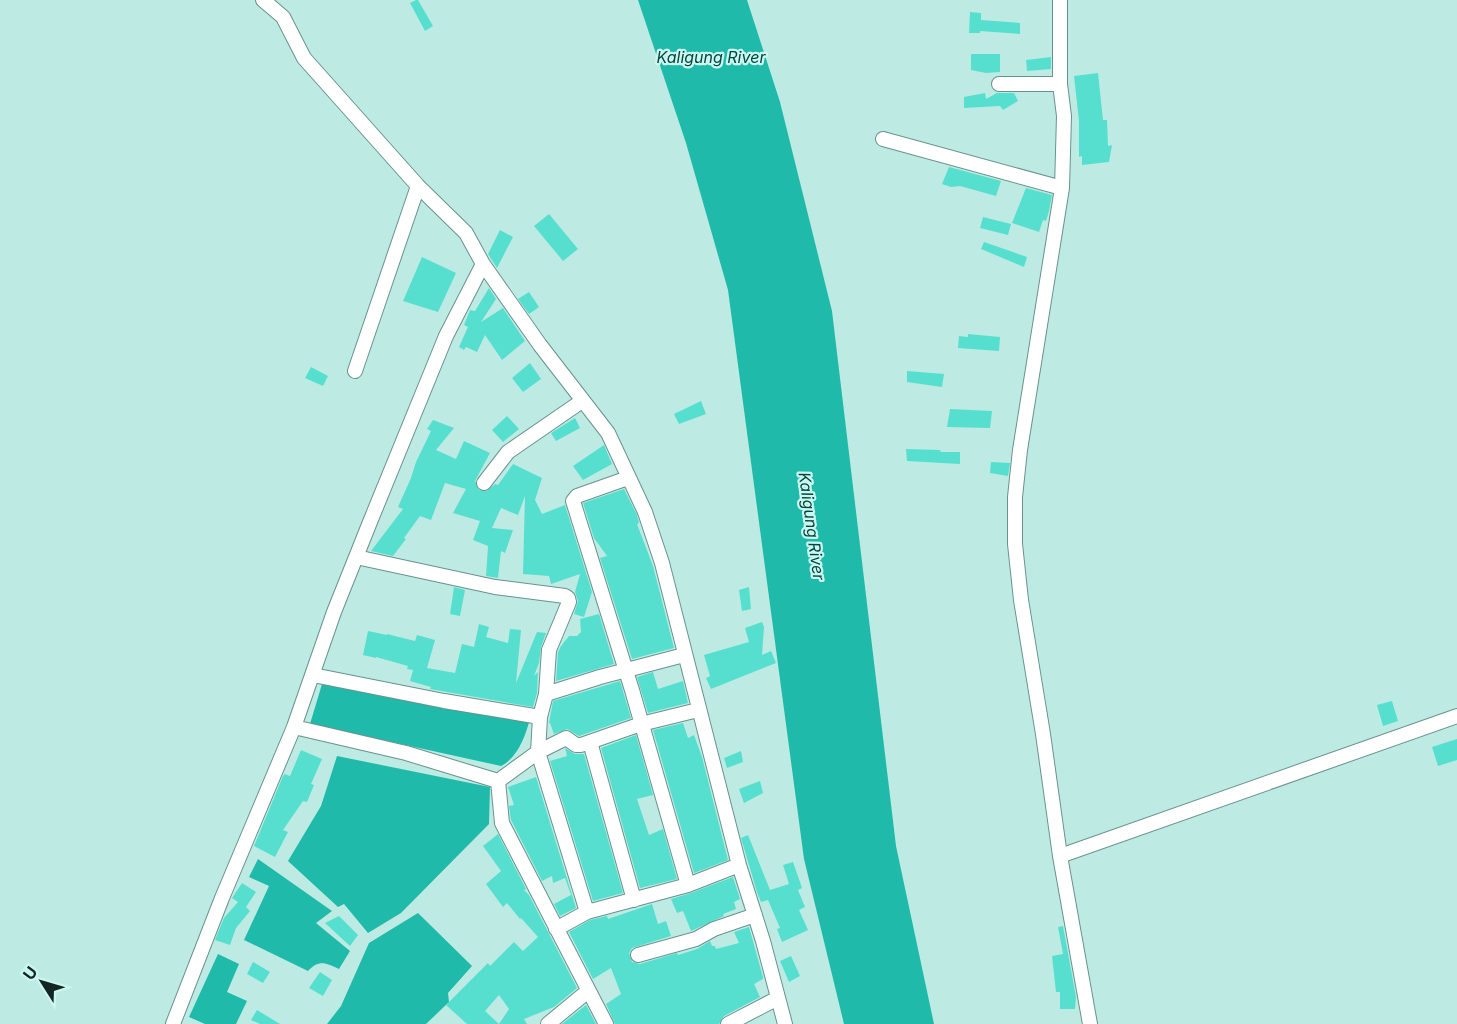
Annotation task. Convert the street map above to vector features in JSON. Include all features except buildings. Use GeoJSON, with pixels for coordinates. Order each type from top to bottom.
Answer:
{"type":"FeatureCollection","features":[{"type":"Feature","properties":{"kind":"street"},"geometry":{"type":"LineString","coordinates":[[263,0],[283,17],[304,58],[418,186],[466,233],[481,260],[582,401],[608,433],[645,513],[662,563],[739,865],[785,1024]]}},
{"type":"Feature","properties":{"kind":"street"},"geometry":{"type":"LineString","coordinates":[[1060,0],[1060,84],[1064,116],[1062,188],[1020,450],[1015,497],[1015,544],[1020,600],[1043,734],[1060,856],[1090,1024]]}},
{"type":"Feature","properties":{"kind":"street"},"geometry":{"type":"LineString","coordinates":[[999,84],[1060,84]]}},
{"type":"Feature","properties":{"kind":"street"},"geometry":{"type":"LineString","coordinates":[[883,139],[1062,188]]}},
{"type":"Feature","properties":{"kind":"street"},"geometry":{"type":"LineString","coordinates":[[355,372],[418,186]]}},
{"type":"Feature","properties":{"kind":"street"},"geometry":{"type":"LineString","coordinates":[[173,1024],[222,898],[294,727],[334,612],[356,557],[447,336],[481,260]]}},
{"type":"Feature","properties":{"kind":"street"},"geometry":{"type":"LineString","coordinates":[[484,483],[508,452],[582,401]]}},
{"type":"Feature","properties":{"kind":"street"},"geometry":{"type":"LineString","coordinates":[[628,478],[577,496],[573,501],[688,885]]}},
{"type":"Feature","properties":{"kind":"street"},"geometry":{"type":"LineString","coordinates":[[356,557],[495,587],[567,597],[568,602],[549,650],[538,752],[587,912]]}},
{"type":"Feature","properties":{"kind":"street"},"geometry":{"type":"LineString","coordinates":[[546,694],[684,655]]}},
{"type":"Feature","properties":{"kind":"street"},"geometry":{"type":"LineString","coordinates":[[313,675],[540,717]]}},
{"type":"Feature","properties":{"kind":"street"},"geometry":{"type":"LineString","coordinates":[[498,782],[538,752],[566,738],[576,745],[641,724],[698,710]]}},
{"type":"Feature","properties":{"kind":"street"},"geometry":{"type":"LineString","coordinates":[[1060,856],[1457,716]]}},
{"type":"Feature","properties":{"kind":"street"},"geometry":{"type":"LineString","coordinates":[[294,727],[406,753],[498,782]]}},
{"type":"Feature","properties":{"kind":"street"},"geometry":{"type":"LineString","coordinates":[[590,742],[634,900]]}},
{"type":"Feature","properties":{"kind":"street"},"geometry":{"type":"LineString","coordinates":[[498,782],[502,824],[606,1024]]}},
{"type":"Feature","properties":{"kind":"street"},"geometry":{"type":"LineString","coordinates":[[556,929],[587,912],[688,885],[739,865]]}},
{"type":"Feature","properties":{"kind":"street"},"geometry":{"type":"LineString","coordinates":[[638,955],[699,938],[714,929],[755,915]]}},
{"type":"Feature","properties":{"kind":"street"},"geometry":{"type":"LineString","coordinates":[[548,1024],[588,991]]}},
{"type":"Feature","properties":{"kind":"street"},"geometry":{"type":"LineString","coordinates":[[728,1024],[778,998]]}},
{"type":"Feature","properties":{"kind":"water","name":"Kaligung River"},"geometry":{"type":"Polygon","coordinates":[[[638,0],[747,0],[780,102],[832,311],[896,846],[934,1024],[844,1024],[804,859],[728,290],[686,143],[638,0]]]}},
{"type":"Feature","properties":{"kind":"water"},"geometry":{"type":"Polygon","coordinates":[[[322,684],[530,719],[516,752],[501,766],[310,724],[322,684]]]}},
{"type":"Feature","properties":{"kind":"water"},"geometry":{"type":"Polygon","coordinates":[[[337,756],[490,787],[489,824],[401,913],[368,933],[344,904],[338,907],[288,861],[321,806],[337,756]]]}},
{"type":"Feature","properties":{"kind":"water"},"geometry":{"type":"Polygon","coordinates":[[[258,859],[332,911],[316,923],[350,951],[339,969],[323,963],[308,971],[244,940],[269,886],[249,877],[258,859]]]}},
{"type":"Feature","properties":{"kind":"water"},"geometry":{"type":"Polygon","coordinates":[[[418,913],[472,966],[448,993],[449,1002],[426,1024],[327,1024],[341,1006],[369,943],[418,913]]]}},
{"type":"Feature","properties":{"kind":"water"},"geometry":{"type":"Polygon","coordinates":[[[218,954],[239,964],[227,992],[247,1001],[236,1024],[205,1024],[189,1017],[218,954]]]}}]}
